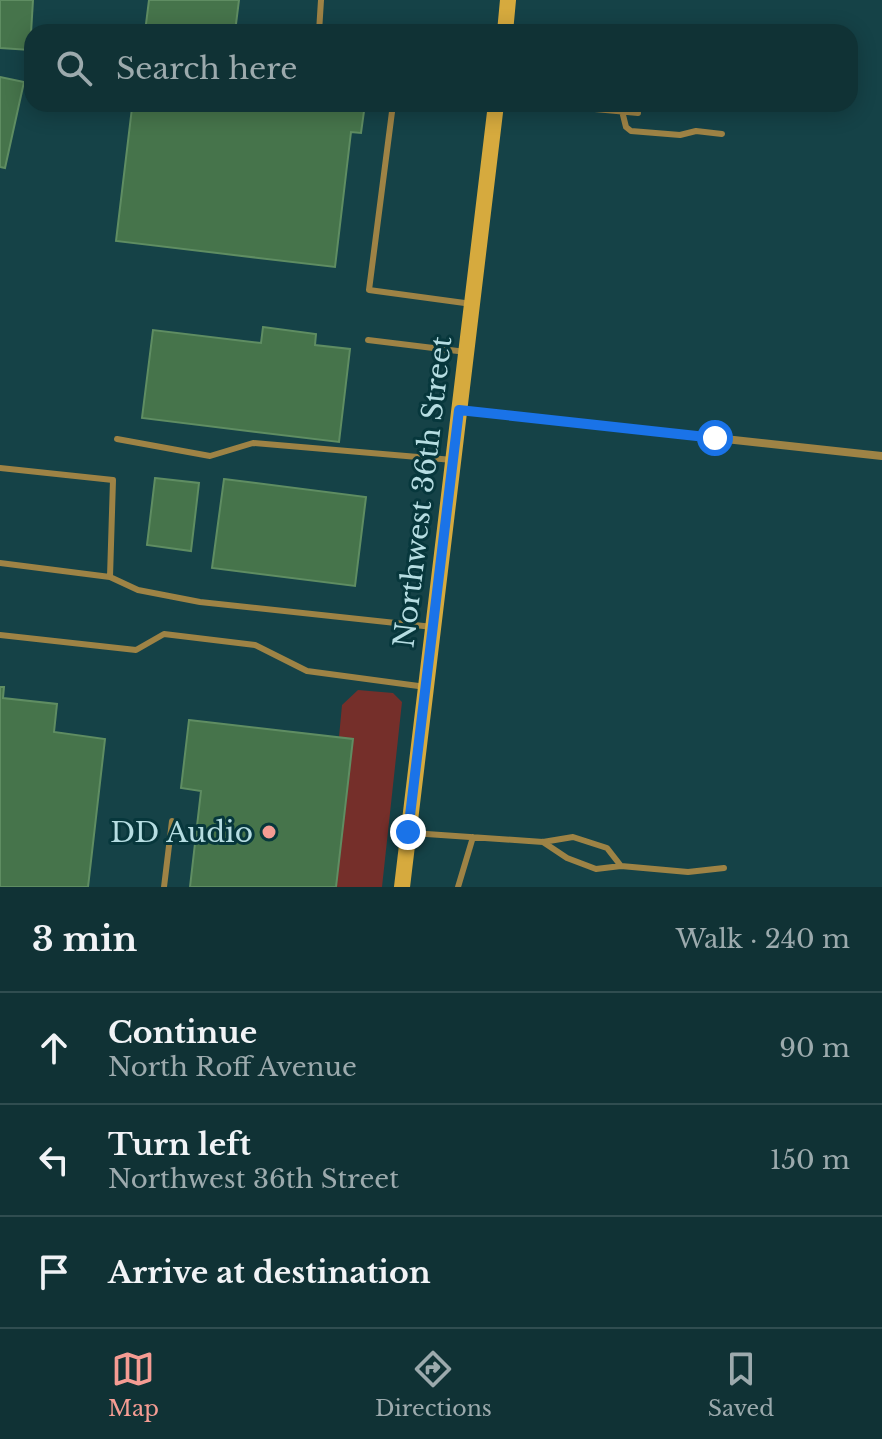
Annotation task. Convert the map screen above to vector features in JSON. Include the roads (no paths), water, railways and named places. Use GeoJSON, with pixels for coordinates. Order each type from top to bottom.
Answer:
{"type":"FeatureCollection","features":[{"type":"Feature","properties":{"kind":"main road"},"geometry":{"type":"LineString","coordinates":[[506,24],[508,0]]}},
{"type":"Feature","properties":{"kind":"main road","name":"Northwest 36th Street"},"geometry":{"type":"LineString","coordinates":[[402,887],[495,112]]}},
{"type":"Feature","properties":{"kind":"street"},"geometry":{"type":"LineString","coordinates":[[459,410],[882,456]]}},
{"type":"Feature","properties":{"kind":"lane"},"geometry":{"type":"LineString","coordinates":[[320,24],[321,0]]}},
{"type":"Feature","properties":{"kind":"lane"},"geometry":{"type":"LineString","coordinates":[[392,112],[369,290],[472,304]]}},
{"type":"Feature","properties":{"kind":"lane"},"geometry":{"type":"LineString","coordinates":[[622,112],[626,127],[631,131],[722,134]]}},
{"type":"Feature","properties":{"kind":"lane"},"geometry":{"type":"LineString","coordinates":[[630,112],[638,113]]}},
{"type":"Feature","properties":{"kind":"lane"},"geometry":{"type":"LineString","coordinates":[[368,340],[466,352]]}},
{"type":"Feature","properties":{"kind":"lane"},"geometry":{"type":"LineString","coordinates":[[117,439],[210,456],[253,443],[453,460]]}},
{"type":"Feature","properties":{"kind":"lane"},"geometry":{"type":"LineString","coordinates":[[0,468],[113,480],[110,577]]}},
{"type":"Feature","properties":{"kind":"lane"},"geometry":{"type":"LineString","coordinates":[[0,563],[110,577],[138,590],[200,602],[433,627]]}},
{"type":"Feature","properties":{"kind":"lane"},"geometry":{"type":"LineString","coordinates":[[0,635],[136,650],[164,634],[255,645],[307,671],[426,687]]}},
{"type":"Feature","properties":{"kind":"lane"},"geometry":{"type":"LineString","coordinates":[[164,887],[172,821]]}},
{"type":"Feature","properties":{"kind":"lane"},"geometry":{"type":"LineString","coordinates":[[408,832],[543,842],[573,837],[607,848],[621,866]]}},
{"type":"Feature","properties":{"kind":"lane"},"geometry":{"type":"LineString","coordinates":[[458,887],[473,837]]}},
{"type":"Feature","properties":{"kind":"lane"},"geometry":{"type":"LineString","coordinates":[[543,842],[567,858],[596,869],[621,866],[688,872],[724,868]]}},
{"type":"Feature","properties":{"kind":"place","name":"DD Audio"},"geometry":{"type":"Point","coordinates":[269,832]}}]}
